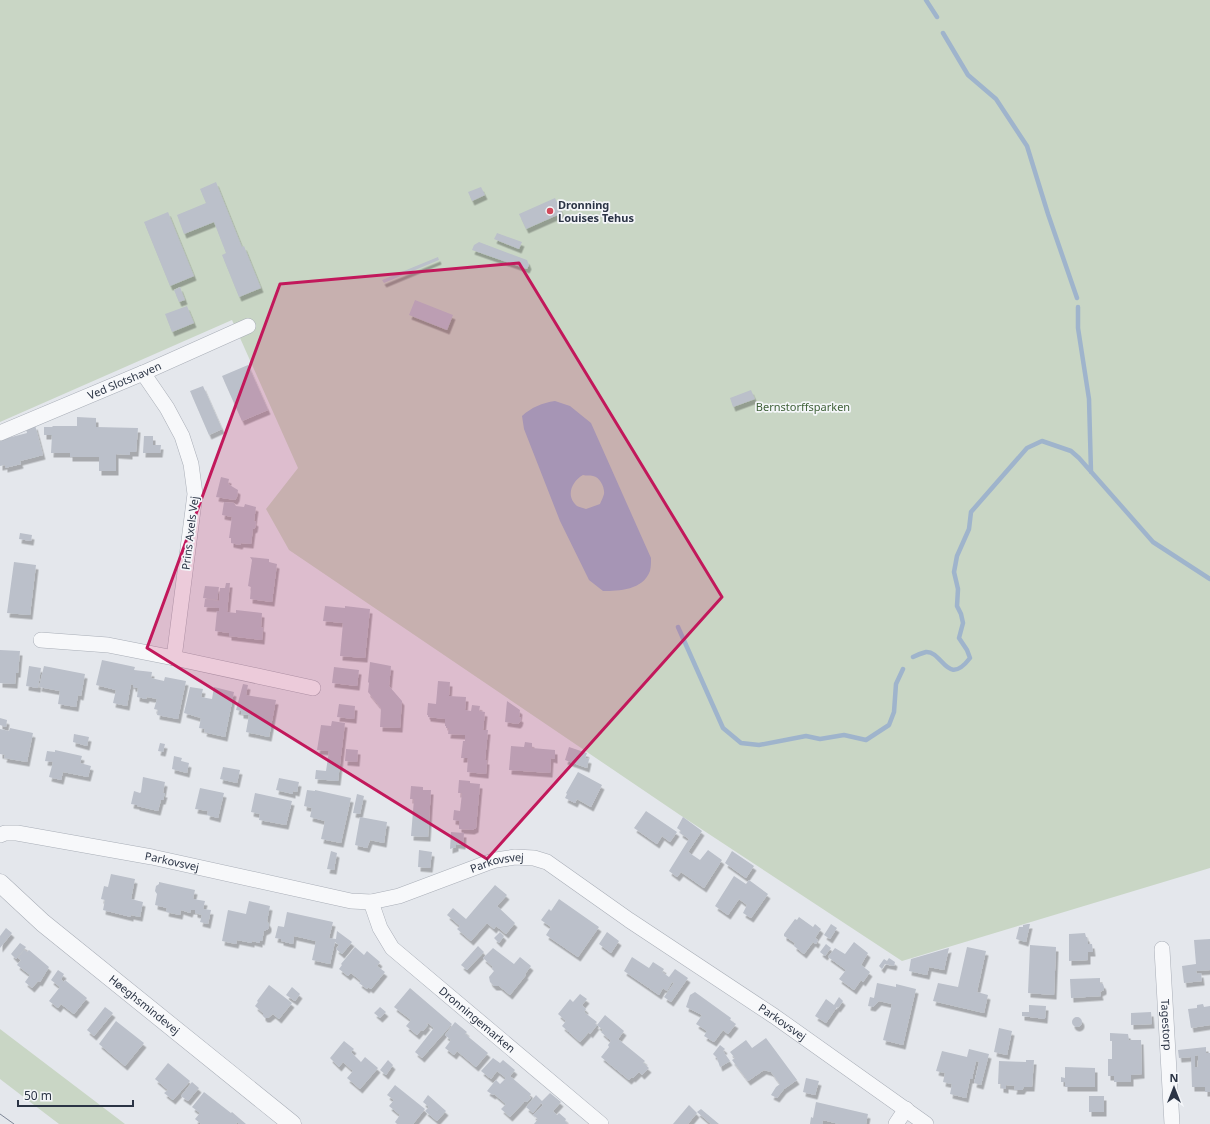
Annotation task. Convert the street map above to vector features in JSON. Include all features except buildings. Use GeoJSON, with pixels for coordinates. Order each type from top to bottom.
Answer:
{"type":"FeatureCollection","features":[{"type":"Feature","properties":{"kind":"street","name":"Ved Slotshaven"},"geometry":{"type":"LineString","coordinates":[[0,433],[143,373],[248,326]]}},
{"type":"Feature","properties":{"kind":"street","name":"Prins Axels Vej"},"geometry":{"type":"LineString","coordinates":[[143,373],[167,408],[182,436],[191,464],[195,494],[174,658]]}},
{"type":"Feature","properties":{"kind":"street"},"geometry":{"type":"LineString","coordinates":[[40,640],[108,645],[313,688]]}},
{"type":"Feature","properties":{"kind":"street","name":"Parkovsvej"},"geometry":{"type":"LineString","coordinates":[[0,835],[5,833],[17,833],[112,849],[351,901],[371,902],[399,896],[487,862],[515,857],[534,858],[547,862],[636,924],[774,1016],[926,1124]]}},
{"type":"Feature","properties":{"kind":"street","name":"Høeghsmindevej"},"geometry":{"type":"LineString","coordinates":[[0,883],[43,923],[292,1124]]}},
{"type":"Feature","properties":{"kind":"street","name":"Dronningemarken"},"geometry":{"type":"LineString","coordinates":[[371,902],[380,928],[392,948],[601,1124]]}},
{"type":"Feature","properties":{"kind":"street","name":"Tagestorp"},"geometry":{"type":"LineString","coordinates":[[1162,949],[1172,1124]]}},
{"type":"Feature","properties":{"kind":"street"},"geometry":{"type":"LineString","coordinates":[[896,1124],[906,1109]]}},
{"type":"Feature","properties":{"kind":"highlighted area"},"geometry":{"type":"Polygon","coordinates":[[[519,263],[722,597],[487,859],[147,648],[280,284],[519,263]]]}},
{"type":"Feature","properties":{"kind":"green space","name":"Bernstorffsparken"},"geometry":{"type":"Polygon","coordinates":[[[0,0],[1210,0],[1210,868],[902,961],[680,815],[289,550],[266,509],[298,468],[232,320],[0,422],[0,0]]]}},
{"type":"Feature","properties":{"kind":"green space"},"geometry":{"type":"Polygon","coordinates":[[[0,1029],[125,1124],[59,1124],[0,1079],[0,1029]]]}},
{"type":"Feature","properties":{"kind":"water"},"geometry":{"type":"Polygon","coordinates":[[[555,401],[570,406],[591,423],[651,558],[650,571],[647,577],[636,586],[623,590],[603,591],[589,580],[560,521],[524,429],[522,416],[541,404],[555,401]],[[583,475],[573,485],[571,489],[571,498],[577,506],[586,509],[600,504],[604,492],[602,483],[598,478],[583,475]]]}},
{"type":"Feature","properties":{"kind":"waterway"},"geometry":{"type":"LineString","coordinates":[[926,0],[937,17]]}},
{"type":"Feature","properties":{"kind":"waterway"},"geometry":{"type":"LineString","coordinates":[[943,33],[968,75],[996,99],[1027,146],[1048,214],[1077,298]]}},
{"type":"Feature","properties":{"kind":"waterway"},"geometry":{"type":"LineString","coordinates":[[1078,307],[1078,328],[1089,399],[1091,472]]}},
{"type":"Feature","properties":{"kind":"waterway"},"geometry":{"type":"LineString","coordinates":[[913,657],[926,652],[932,653],[950,669],[956,670],[970,658],[967,650],[959,638],[963,623],[957,606],[958,589],[954,572],[957,556],[969,529],[971,512],[1027,448],[1042,441],[1071,451],[1079,458],[1153,542],[1210,579]]}},
{"type":"Feature","properties":{"kind":"waterway"},"geometry":{"type":"LineString","coordinates":[[678,627],[723,728],[741,743],[759,745],[806,736],[820,739],[844,735],[866,740],[889,725],[894,712],[896,684],[903,669]]}},
{"type":"Feature","properties":{"kind":"tram line"},"geometry":{"type":"LineString","coordinates":[[0,1114],[14,1124]]}},
{"type":"Feature","properties":{"kind":"place","name":"Dronning Louises Tehus"},"geometry":{"type":"Point","coordinates":[550,211]}}]}
